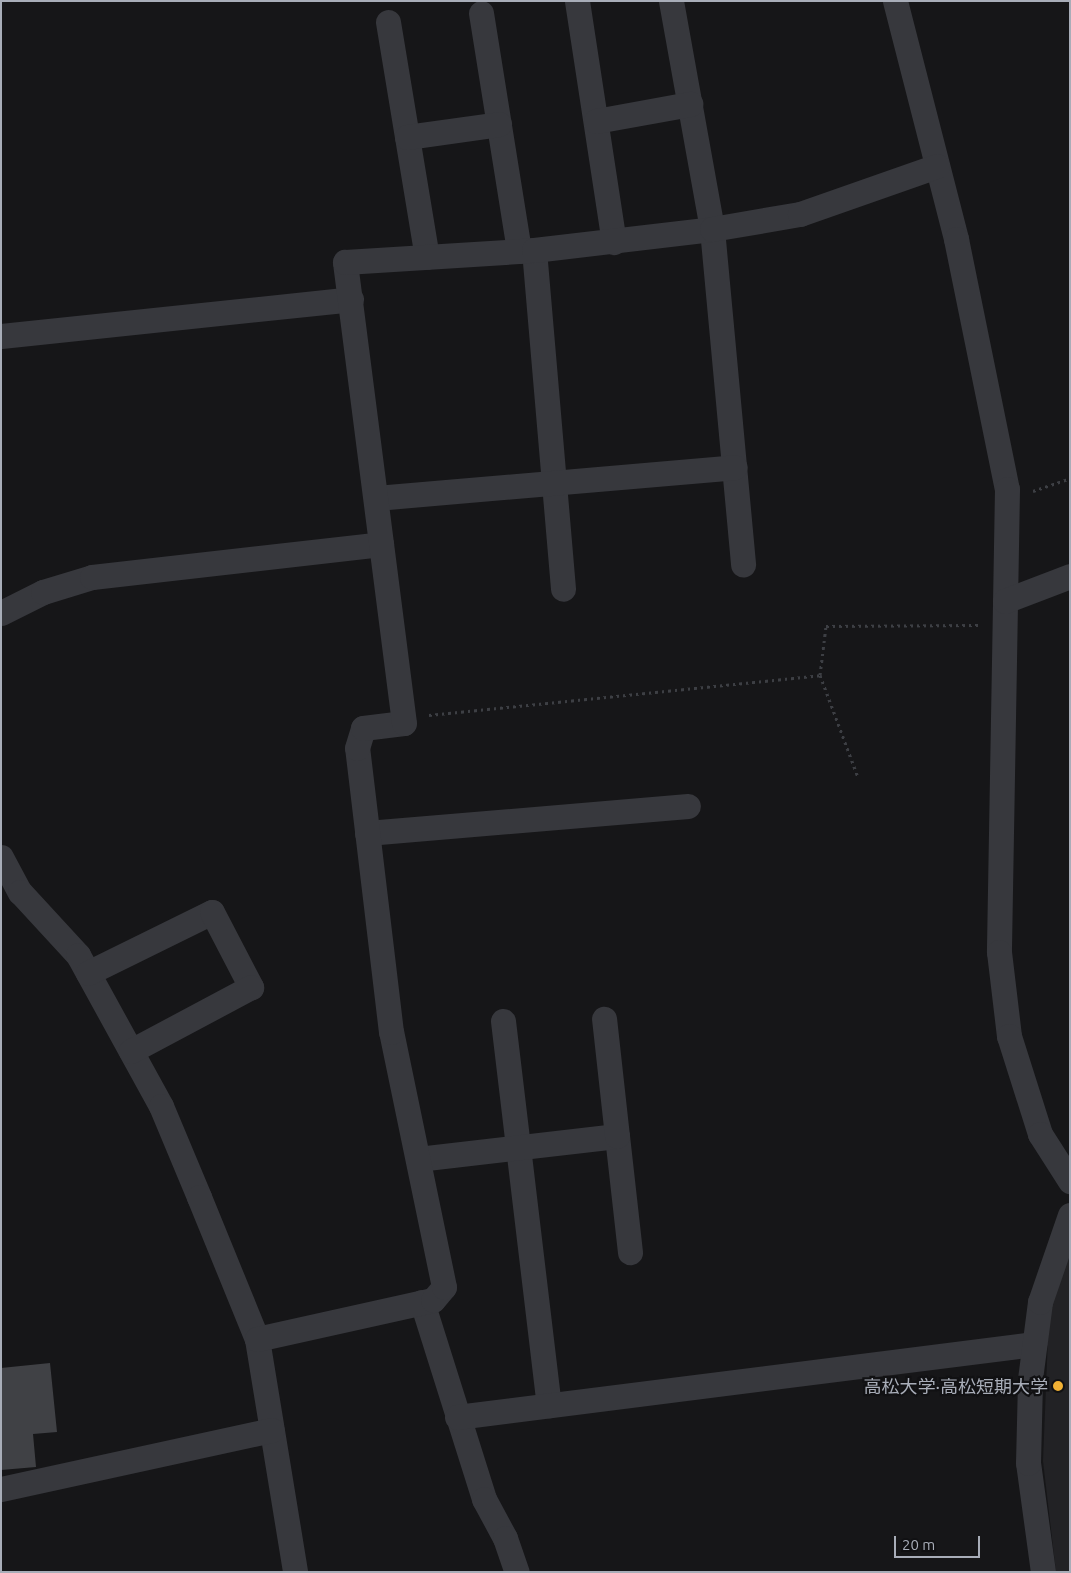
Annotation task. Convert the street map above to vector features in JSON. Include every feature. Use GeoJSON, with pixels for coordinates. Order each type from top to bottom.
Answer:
{"type":"FeatureCollection","features":[{"type":"Feature","properties":{"kind":"street"},"geometry":{"type":"LineString","coordinates":[[577,1],[614,242]]}},
{"type":"Feature","properties":{"kind":"street"},"geometry":{"type":"LineString","coordinates":[[671,1],[712,229],[744,565]]}},
{"type":"Feature","properties":{"kind":"street"},"geometry":{"type":"LineString","coordinates":[[895,1],[960,258],[1007,489],[999,952],[1012,1045],[1040,1134],[1070,1181]]}},
{"type":"Feature","properties":{"kind":"street"},"geometry":{"type":"LineString","coordinates":[[481,13],[499,124],[526,251],[554,483],[563,589]]}},
{"type":"Feature","properties":{"kind":"street"},"geometry":{"type":"LineString","coordinates":[[388,22],[427,257]]}},
{"type":"Feature","properties":{"kind":"street"},"geometry":{"type":"LineString","coordinates":[[596,121],[690,104]]}},
{"type":"Feature","properties":{"kind":"street"},"geometry":{"type":"LineString","coordinates":[[407,137],[499,124]]}},
{"type":"Feature","properties":{"kind":"street"},"geometry":{"type":"LineString","coordinates":[[257,1339],[433,1300],[444,1287],[391,1032],[357,748],[363,728],[404,723],[345,262],[526,251],[712,229],[800,214],[937,166]]}},
{"type":"Feature","properties":{"kind":"street"},"geometry":{"type":"LineString","coordinates":[[1,336],[351,298]]}},
{"type":"Feature","properties":{"kind":"street"},"geometry":{"type":"LineString","coordinates":[[376,498],[734,467]]}},
{"type":"Feature","properties":{"kind":"street"},"geometry":{"type":"LineString","coordinates":[[1,613],[42,592],[92,577],[381,544]]}},
{"type":"Feature","properties":{"kind":"street"},"geometry":{"type":"LineString","coordinates":[[1005,613],[1070,576]]}},
{"type":"Feature","properties":{"kind":"street"},"geometry":{"type":"LineString","coordinates":[[368,832],[688,806]]}},
{"type":"Feature","properties":{"kind":"street"},"geometry":{"type":"LineString","coordinates":[[1,856],[10,895],[78,955],[161,1106],[257,1339],[272,1430],[291,1571]]}},
{"type":"Feature","properties":{"kind":"street"},"geometry":{"type":"LineString","coordinates":[[88,973],[212,912],[251,987],[131,1051]]}},
{"type":"Feature","properties":{"kind":"street"},"geometry":{"type":"LineString","coordinates":[[604,1019],[630,1252]]}},
{"type":"Feature","properties":{"kind":"street"},"geometry":{"type":"LineString","coordinates":[[503,1021],[549,1405]]}},
{"type":"Feature","properties":{"kind":"street"},"geometry":{"type":"LineString","coordinates":[[418,1159],[617,1136]]}},
{"type":"Feature","properties":{"kind":"street"},"geometry":{"type":"LineString","coordinates":[[1043,1572],[1028,1463],[1030,1380],[1040,1302],[1070,1215]]}},
{"type":"Feature","properties":{"kind":"street"},"geometry":{"type":"LineString","coordinates":[[422,1302],[484,1499],[505,1538],[517,1572]]}},
{"type":"Feature","properties":{"kind":"street"},"geometry":{"type":"LineString","coordinates":[[457,1417],[1034,1344]]}},
{"type":"Feature","properties":{"kind":"street"},"geometry":{"type":"LineString","coordinates":[[1,1489],[272,1430]]}},
{"type":"Feature","properties":{"kind":"path"},"geometry":{"type":"LineString","coordinates":[[1006,501],[1070,478]]}},
{"type":"Feature","properties":{"kind":"path"},"geometry":{"type":"LineString","coordinates":[[858,777],[820,676],[826,626],[1005,613]]}},
{"type":"Feature","properties":{"kind":"path"},"geometry":{"type":"LineString","coordinates":[[403,718],[820,676]]}},
{"type":"Feature","properties":{"kind":"shaded area","name":"高松大学·高松短期大学"},"geometry":{"type":"Polygon","coordinates":[[[1070,1253],[1070,1572],[1056,1572],[1043,1461],[1049,1312],[1070,1253]]]}},
{"type":"Feature","properties":{"kind":"building"},"geometry":{"type":"Polygon","coordinates":[[[50,1363],[57,1432],[33,1434],[36,1467],[1,1470],[1,1368],[50,1363]]]}},
{"type":"Feature","properties":{"kind":"place","name":"高松大学·高松短期大学"},"geometry":{"type":"Point","coordinates":[1058,1386]}}]}
